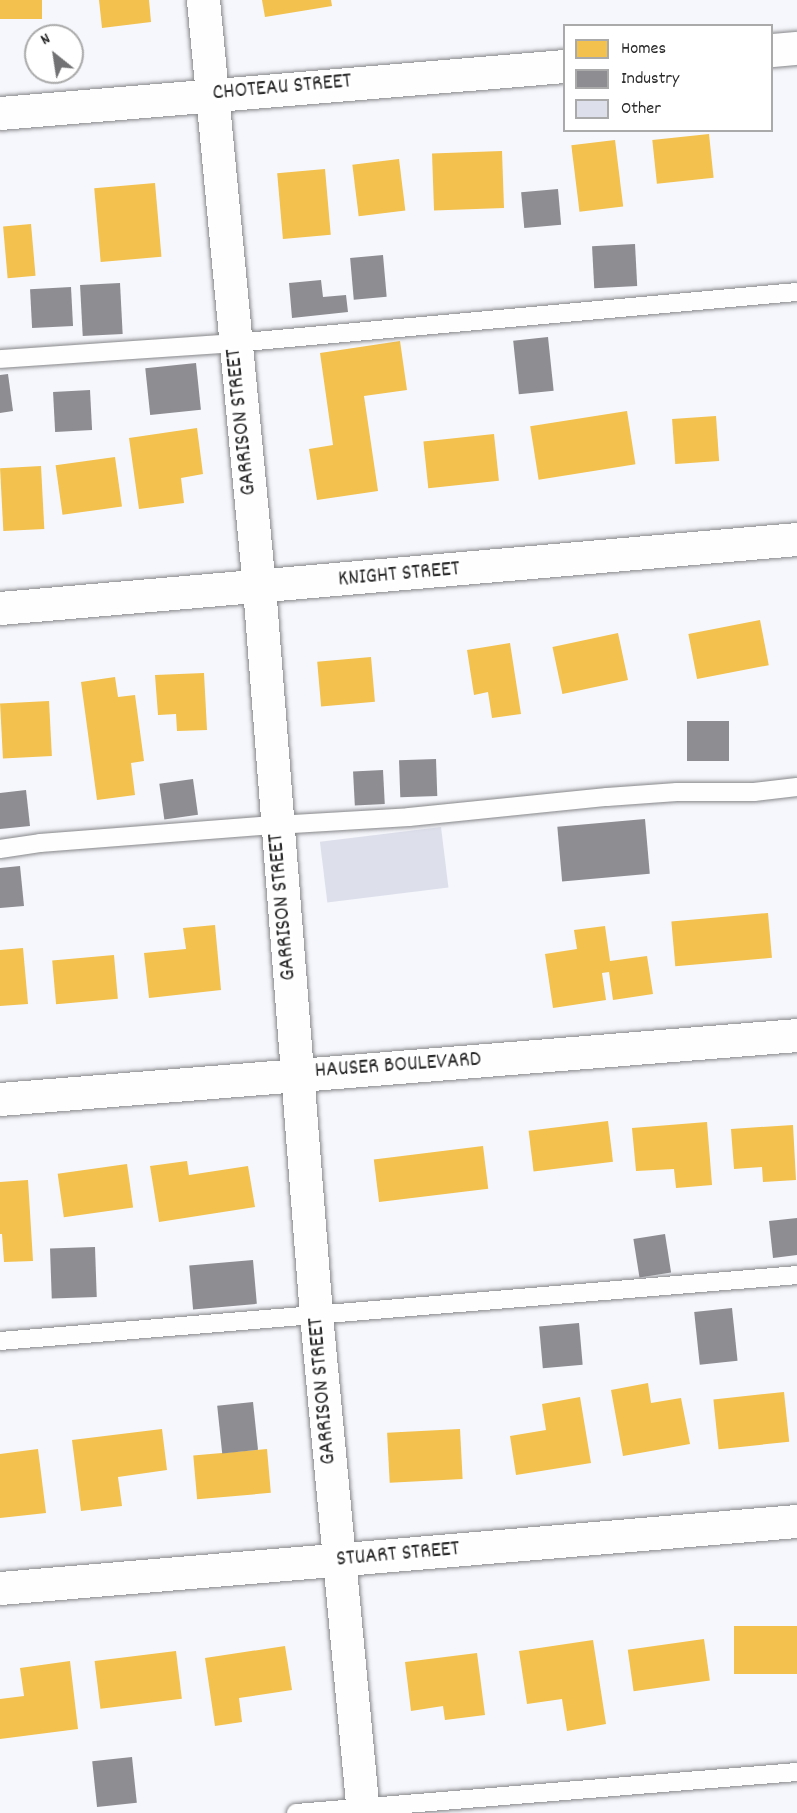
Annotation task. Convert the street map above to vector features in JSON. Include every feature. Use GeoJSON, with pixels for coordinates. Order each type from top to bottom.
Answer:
{"type":"FeatureCollection","features":[{"type":"Feature","properties":{"kind":"street","name":"GARRISON STREET"},"geometry":{"type":"LineString","coordinates":[[204,0],[234,343],[259,588],[316,1315],[363,1810]]}},
{"type":"Feature","properties":{"kind":"street"},"geometry":{"type":"LineString","coordinates":[[773,50],[797,48]]}},
{"type":"Feature","properties":{"kind":"street","name":"CHOTEAU STREET"},"geometry":{"type":"LineString","coordinates":[[0,113],[563,66]]}},
{"type":"Feature","properties":{"kind":"street","name":"KNIGHT STREET"},"geometry":{"type":"LineString","coordinates":[[0,608],[259,588],[797,539]]}},
{"type":"Feature","properties":{"kind":"street","name":"HAUSER BOULEVARD"},"geometry":{"type":"LineString","coordinates":[[0,1099],[296,1073],[797,1035]]}},
{"type":"Feature","properties":{"kind":"street","name":"STUART STREET"},"geometry":{"type":"LineString","coordinates":[[0,1588],[797,1521]]}},
{"type":"Feature","properties":{"kind":"lane"},"geometry":{"type":"LineString","coordinates":[[0,359],[234,343],[797,292]]}},
{"type":"Feature","properties":{"kind":"lane"},"geometry":{"type":"LineString","coordinates":[[0,849],[40,843],[409,817],[525,804],[677,792],[753,792],[797,787]]}},
{"type":"Feature","properties":{"kind":"lane"},"geometry":{"type":"LineString","coordinates":[[0,1341],[797,1275]]}},
{"type":"Feature","properties":{"kind":"lane"},"geometry":{"type":"LineString","coordinates":[[296,1813],[363,1810],[797,1772]]}},
{"type":"Feature","properties":{"kind":"building: Homes"},"geometry":{"type":"Polygon","coordinates":[[[0,0],[42,0],[42,19],[0,19],[0,0]]]}},
{"type":"Feature","properties":{"kind":"building: Homes"},"geometry":{"type":"Polygon","coordinates":[[[99,0],[149,0],[151,22],[102,28],[99,0]]]}},
{"type":"Feature","properties":{"kind":"building: Homes"},"geometry":{"type":"Polygon","coordinates":[[[262,0],[331,0],[332,6],[265,17],[262,0]]]}},
{"type":"Feature","properties":{"kind":"building: Homes"},"geometry":{"type":"Polygon","coordinates":[[[709,134],[714,178],[657,184],[652,140],[709,134]]]}},
{"type":"Feature","properties":{"kind":"building: Homes"},"geometry":{"type":"Polygon","coordinates":[[[615,140],[623,207],[579,212],[571,145],[615,140]]]}},
{"type":"Feature","properties":{"kind":"building: Homes"},"geometry":{"type":"Polygon","coordinates":[[[502,151],[504,208],[434,210],[432,153],[502,151]]]}},
{"type":"Feature","properties":{"kind":"building: Homes"},"geometry":{"type":"Polygon","coordinates":[[[399,159],[405,211],[359,216],[352,165],[399,159]]]}},
{"type":"Feature","properties":{"kind":"building: Homes"},"geometry":{"type":"Polygon","coordinates":[[[325,169],[331,235],[283,239],[277,173],[325,169]]]}},
{"type":"Feature","properties":{"kind":"building: Homes"},"geometry":{"type":"Polygon","coordinates":[[[155,183],[161,257],[101,262],[94,188],[155,183]]]}},
{"type":"Feature","properties":{"kind":"building: Homes"},"geometry":{"type":"Polygon","coordinates":[[[31,224],[36,276],[8,278],[3,226],[31,224]]]}},
{"type":"Feature","properties":{"kind":"building: Homes"},"geometry":{"type":"Polygon","coordinates":[[[400,341],[407,390],[364,396],[378,491],[317,500],[309,449],[333,445],[320,353],[400,341]]]}},
{"type":"Feature","properties":{"kind":"building: Homes"},"geometry":{"type":"Polygon","coordinates":[[[627,411],[635,464],[539,480],[530,426],[627,411]]]}},
{"type":"Feature","properties":{"kind":"building: Homes"},"geometry":{"type":"Polygon","coordinates":[[[716,416],[719,461],[675,464],[672,419],[716,416]]]}},
{"type":"Feature","properties":{"kind":"building: Homes"},"geometry":{"type":"Polygon","coordinates":[[[197,428],[203,474],[181,478],[184,503],[139,509],[129,438],[197,428]]]}},
{"type":"Feature","properties":{"kind":"building: Homes"},"geometry":{"type":"Polygon","coordinates":[[[494,434],[499,481],[428,488],[423,441],[494,434]]]}},
{"type":"Feature","properties":{"kind":"building: Homes"},"geometry":{"type":"Polygon","coordinates":[[[115,457],[122,507],[63,515],[56,465],[115,457]]]}},
{"type":"Feature","properties":{"kind":"building: Homes"},"geometry":{"type":"Polygon","coordinates":[[[41,466],[44,529],[3,531],[0,468],[41,466]]]}},
{"type":"Feature","properties":{"kind":"building: Homes"},"geometry":{"type":"Polygon","coordinates":[[[760,620],[769,665],[697,679],[688,634],[760,620]]]}},
{"type":"Feature","properties":{"kind":"building: Homes"},"geometry":{"type":"Polygon","coordinates":[[[618,633],[628,680],[562,694],[552,647],[618,633]]]}},
{"type":"Feature","properties":{"kind":"building: Homes"},"geometry":{"type":"Polygon","coordinates":[[[510,643],[521,714],[492,718],[488,692],[474,695],[467,650],[510,643]]]}},
{"type":"Feature","properties":{"kind":"building: Homes"},"geometry":{"type":"Polygon","coordinates":[[[371,657],[375,702],[321,707],[317,662],[371,657]]]}},
{"type":"Feature","properties":{"kind":"building: Homes"},"geometry":{"type":"Polygon","coordinates":[[[204,673],[207,730],[177,731],[176,714],[158,715],[155,675],[204,673]]]}},
{"type":"Feature","properties":{"kind":"building: Homes"},"geometry":{"type":"Polygon","coordinates":[[[115,677],[118,697],[135,695],[144,761],[131,763],[135,795],[97,800],[81,682],[115,677]]]}},
{"type":"Feature","properties":{"kind":"building: Homes"},"geometry":{"type":"Polygon","coordinates":[[[49,701],[52,756],[3,758],[0,704],[49,701]]]}},
{"type":"Feature","properties":{"kind":"building: Homes"},"geometry":{"type":"Polygon","coordinates":[[[768,913],[772,958],[675,966],[671,921],[768,913]]]}},
{"type":"Feature","properties":{"kind":"building: Homes"},"geometry":{"type":"Polygon","coordinates":[[[215,925],[221,990],[149,998],[144,953],[186,949],[183,928],[215,925]]]}},
{"type":"Feature","properties":{"kind":"building: Homes"},"geometry":{"type":"Polygon","coordinates":[[[605,926],[610,961],[647,956],[653,994],[613,1000],[609,972],[602,973],[606,1000],[553,1008],[545,954],[577,949],[574,930],[605,926]]]}},
{"type":"Feature","properties":{"kind":"building: Homes"},"geometry":{"type":"Polygon","coordinates":[[[23,948],[28,1004],[0,1006],[0,950],[23,948]]]}},
{"type":"Feature","properties":{"kind":"building: Homes"},"geometry":{"type":"Polygon","coordinates":[[[114,955],[118,999],[56,1004],[52,960],[114,955]]]}},
{"type":"Feature","properties":{"kind":"building: Homes"},"geometry":{"type":"Polygon","coordinates":[[[608,1121],[613,1162],[534,1171],[529,1131],[608,1121]]]}},
{"type":"Feature","properties":{"kind":"building: Homes"},"geometry":{"type":"Polygon","coordinates":[[[707,1122],[712,1185],[676,1188],[674,1169],[636,1171],[632,1128],[707,1122]]]}},
{"type":"Feature","properties":{"kind":"building: Homes"},"geometry":{"type":"Polygon","coordinates":[[[793,1125],[796,1180],[763,1182],[762,1167],[734,1169],[731,1129],[793,1125]]]}},
{"type":"Feature","properties":{"kind":"building: Homes"},"geometry":{"type":"Polygon","coordinates":[[[483,1146],[488,1189],[379,1202],[374,1159],[483,1146]]]}},
{"type":"Feature","properties":{"kind":"building: Homes"},"geometry":{"type":"Polygon","coordinates":[[[187,1161],[189,1175],[248,1166],[255,1207],[159,1222],[150,1166],[187,1161]]]}},
{"type":"Feature","properties":{"kind":"building: Homes"},"geometry":{"type":"Polygon","coordinates":[[[127,1164],[133,1208],[64,1217],[58,1174],[127,1164]]]}},
{"type":"Feature","properties":{"kind":"building: Homes"},"geometry":{"type":"Polygon","coordinates":[[[28,1180],[33,1261],[4,1262],[2,1234],[0,1234],[0,1182],[28,1180]]]}},
{"type":"Feature","properties":{"kind":"building: Homes"},"geometry":{"type":"Polygon","coordinates":[[[648,1383],[651,1403],[681,1398],[690,1444],[623,1456],[611,1390],[648,1383]]]}},
{"type":"Feature","properties":{"kind":"building: Homes"},"geometry":{"type":"Polygon","coordinates":[[[784,1392],[789,1442],[719,1449],[713,1399],[784,1392]]]}},
{"type":"Feature","properties":{"kind":"building: Homes"},"geometry":{"type":"Polygon","coordinates":[[[580,1397],[591,1463],[516,1475],[510,1436],[546,1430],[542,1404],[580,1397]]]}},
{"type":"Feature","properties":{"kind":"building: Homes"},"geometry":{"type":"Polygon","coordinates":[[[162,1429],[167,1470],[118,1477],[122,1506],[81,1511],[72,1440],[162,1429]]]}},
{"type":"Feature","properties":{"kind":"building: Homes"},"geometry":{"type":"Polygon","coordinates":[[[460,1429],[463,1479],[390,1483],[387,1433],[460,1429]]]}},
{"type":"Feature","properties":{"kind":"building: Homes"},"geometry":{"type":"Polygon","coordinates":[[[38,1449],[46,1513],[0,1518],[0,1454],[38,1449]]]}},
{"type":"Feature","properties":{"kind":"building: Homes"},"geometry":{"type":"Polygon","coordinates":[[[267,1449],[271,1493],[197,1499],[193,1455],[267,1449]]]}},
{"type":"Feature","properties":{"kind":"building: Homes"},"geometry":{"type":"Polygon","coordinates":[[[734,1626],[797,1626],[797,1674],[734,1674],[734,1626]]]}},
{"type":"Feature","properties":{"kind":"building: Homes"},"geometry":{"type":"Polygon","coordinates":[[[704,1639],[710,1681],[634,1691],[628,1650],[704,1639]]]}},
{"type":"Feature","properties":{"kind":"building: Homes"},"geometry":{"type":"Polygon","coordinates":[[[593,1640],[606,1724],[567,1731],[562,1699],[527,1704],[519,1651],[593,1640]]]}},
{"type":"Feature","properties":{"kind":"building: Homes"},"geometry":{"type":"Polygon","coordinates":[[[285,1646],[292,1690],[239,1698],[242,1722],[215,1726],[205,1658],[285,1646]]]}},
{"type":"Feature","properties":{"kind":"building: Homes"},"geometry":{"type":"Polygon","coordinates":[[[176,1651],[182,1699],[100,1709],[95,1661],[176,1651]]]}},
{"type":"Feature","properties":{"kind":"building: Homes"},"geometry":{"type":"Polygon","coordinates":[[[477,1653],[485,1715],[445,1720],[443,1706],[411,1711],[405,1662],[477,1653]]]}},
{"type":"Feature","properties":{"kind":"building: Homes"},"geometry":{"type":"Polygon","coordinates":[[[70,1661],[78,1729],[0,1739],[0,1699],[24,1696],[20,1668],[70,1661]]]}},
{"type":"Feature","properties":{"kind":"building: Industry"},"geometry":{"type":"Polygon","coordinates":[[[558,189],[561,225],[524,228],[521,192],[558,189]]]}},
{"type":"Feature","properties":{"kind":"building: Industry"},"geometry":{"type":"Polygon","coordinates":[[[635,244],[637,286],[594,288],[592,246],[635,244]]]}},
{"type":"Feature","properties":{"kind":"building: Industry"},"geometry":{"type":"Polygon","coordinates":[[[383,255],[387,297],[354,300],[350,258],[383,255]]]}},
{"type":"Feature","properties":{"kind":"building: Industry"},"geometry":{"type":"Polygon","coordinates":[[[321,280],[323,297],[346,295],[348,312],[292,318],[289,283],[321,280]]]}},
{"type":"Feature","properties":{"kind":"building: Industry"},"geometry":{"type":"Polygon","coordinates":[[[120,283],[123,334],[83,336],[80,285],[120,283]]]}},
{"type":"Feature","properties":{"kind":"building: Industry"},"geometry":{"type":"Polygon","coordinates":[[[71,287],[73,326],[32,328],[30,289],[71,287]]]}},
{"type":"Feature","properties":{"kind":"building: Industry"},"geometry":{"type":"Polygon","coordinates":[[[548,337],[554,391],[519,394],[513,341],[548,337]]]}},
{"type":"Feature","properties":{"kind":"building: Industry"},"geometry":{"type":"Polygon","coordinates":[[[196,363],[201,410],[150,415],[145,368],[196,363]]]}},
{"type":"Feature","properties":{"kind":"building: Industry"},"geometry":{"type":"Polygon","coordinates":[[[8,374],[13,411],[0,413],[0,375],[8,374]]]}},
{"type":"Feature","properties":{"kind":"building: Industry"},"geometry":{"type":"Polygon","coordinates":[[[90,390],[92,430],[55,432],[53,392],[90,390]]]}},
{"type":"Feature","properties":{"kind":"building: Industry"},"geometry":{"type":"Polygon","coordinates":[[[687,721],[729,721],[729,761],[687,761],[687,721]]]}},
{"type":"Feature","properties":{"kind":"building: Industry"},"geometry":{"type":"Polygon","coordinates":[[[436,759],[437,796],[400,797],[399,760],[436,759]]]}},
{"type":"Feature","properties":{"kind":"building: Industry"},"geometry":{"type":"Polygon","coordinates":[[[383,770],[385,804],[355,806],[353,772],[383,770]]]}},
{"type":"Feature","properties":{"kind":"building: Industry"},"geometry":{"type":"Polygon","coordinates":[[[193,779],[198,815],[164,819],[159,784],[193,779]]]}},
{"type":"Feature","properties":{"kind":"building: Industry"},"geometry":{"type":"Polygon","coordinates":[[[26,790],[30,826],[0,829],[0,793],[26,790]]]}},
{"type":"Feature","properties":{"kind":"building: Industry"},"geometry":{"type":"Polygon","coordinates":[[[645,819],[650,874],[562,881],[557,827],[645,819]]]}},
{"type":"Feature","properties":{"kind":"building: Industry"},"geometry":{"type":"Polygon","coordinates":[[[20,866],[24,906],[0,908],[0,868],[20,866]]]}},
{"type":"Feature","properties":{"kind":"building: Industry"},"geometry":{"type":"Polygon","coordinates":[[[797,1218],[797,1255],[773,1258],[769,1221],[797,1218]]]}},
{"type":"Feature","properties":{"kind":"building: Industry"},"geometry":{"type":"Polygon","coordinates":[[[665,1234],[671,1273],[639,1278],[633,1239],[665,1234]]]}},
{"type":"Feature","properties":{"kind":"building: Industry"},"geometry":{"type":"Polygon","coordinates":[[[95,1247],[97,1297],[52,1299],[50,1249],[95,1247]]]}},
{"type":"Feature","properties":{"kind":"building: Industry"},"geometry":{"type":"Polygon","coordinates":[[[253,1260],[257,1304],[193,1309],[189,1266],[253,1260]]]}},
{"type":"Feature","properties":{"kind":"building: Industry"},"geometry":{"type":"Polygon","coordinates":[[[732,1308],[738,1361],[700,1365],[694,1312],[732,1308]]]}},
{"type":"Feature","properties":{"kind":"building: Industry"},"geometry":{"type":"Polygon","coordinates":[[[579,1323],[583,1365],[543,1368],[539,1326],[579,1323]]]}},
{"type":"Feature","properties":{"kind":"building: Industry"},"geometry":{"type":"Polygon","coordinates":[[[253,1402],[258,1450],[222,1454],[217,1406],[253,1402]]]}},
{"type":"Feature","properties":{"kind":"building: Industry"},"geometry":{"type":"Polygon","coordinates":[[[132,1757],[137,1803],[97,1807],[92,1761],[132,1757]]]}},
{"type":"Feature","properties":{"kind":"building: Other"},"geometry":{"type":"Polygon","coordinates":[[[441,827],[448,888],[327,902],[320,842],[441,827]]]}}]}
